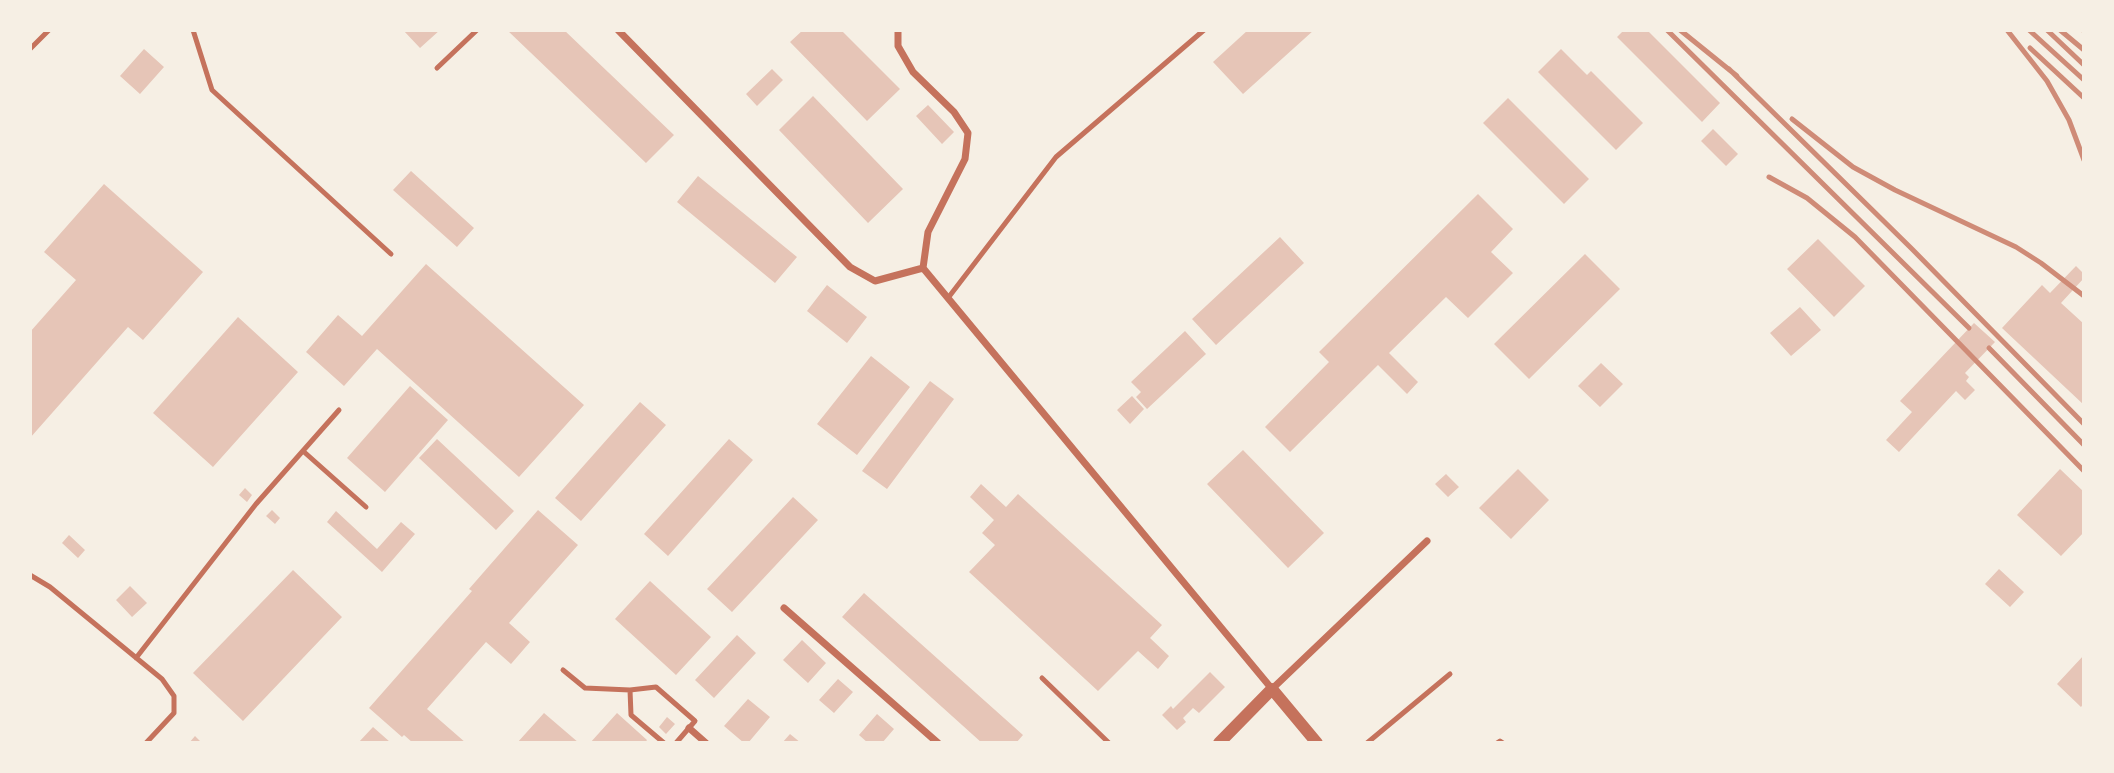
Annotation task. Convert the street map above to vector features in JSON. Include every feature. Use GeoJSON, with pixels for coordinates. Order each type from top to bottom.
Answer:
{"type":"FeatureCollection","features":[{"type":"Feature","properties":{"kind":"street"},"geometry":{"type":"LineString","coordinates":[[618,30],[850,267],[875,281],[923,268]]}},
{"type":"Feature","properties":{"kind":"street"},"geometry":{"type":"LineString","coordinates":[[898,30],[898,47],[913,72],[954,112],[968,133],[965,159],[928,232],[923,268],[1317,743]]}},
{"type":"Feature","properties":{"kind":"street"},"geometry":{"type":"LineString","coordinates":[[1219,743],[1427,541]]}},
{"type":"Feature","properties":{"kind":"street"},"geometry":{"type":"LineString","coordinates":[[784,608],[938,743]]}},
{"type":"Feature","properties":{"kind":"street"},"geometry":{"type":"LineString","coordinates":[[689,728],[706,743]]}},
{"type":"Feature","properties":{"kind":"lane"},"geometry":{"type":"LineString","coordinates":[[30,50],[49,30]]}},
{"type":"Feature","properties":{"kind":"lane"},"geometry":{"type":"LineString","coordinates":[[193,30],[212,90],[391,254]]}},
{"type":"Feature","properties":{"kind":"lane"},"geometry":{"type":"LineString","coordinates":[[437,68],[477,30]]}},
{"type":"Feature","properties":{"kind":"lane"},"geometry":{"type":"LineString","coordinates":[[948,298],[1056,157],[1204,30]]}},
{"type":"Feature","properties":{"kind":"lane"},"geometry":{"type":"LineString","coordinates":[[136,658],[256,504],[339,410]]}},
{"type":"Feature","properties":{"kind":"lane"},"geometry":{"type":"LineString","coordinates":[[303,451],[366,507]]}},
{"type":"Feature","properties":{"kind":"lane"},"geometry":{"type":"LineString","coordinates":[[30,575],[50,587],[162,679],[174,696],[174,713],[146,743]]}},
{"type":"Feature","properties":{"kind":"lane"},"geometry":{"type":"LineString","coordinates":[[563,670],[585,688],[630,690],[656,687],[695,721],[676,743]]}},
{"type":"Feature","properties":{"kind":"lane"},"geometry":{"type":"LineString","coordinates":[[1367,743],[1450,674]]}},
{"type":"Feature","properties":{"kind":"lane"},"geometry":{"type":"LineString","coordinates":[[1042,678],[1109,743]]}},
{"type":"Feature","properties":{"kind":"lane"},"geometry":{"type":"LineString","coordinates":[[630,690],[631,715],[664,743]]}},
{"type":"Feature","properties":{"kind":"building"},"geometry":{"type":"Polygon","coordinates":[[[403,30],[440,30],[420,48],[403,30]]]}},
{"type":"Feature","properties":{"kind":"building"},"geometry":{"type":"Polygon","coordinates":[[[507,30],[564,30],[674,135],[646,163],[507,30]]]}},
{"type":"Feature","properties":{"kind":"building"},"geometry":{"type":"Polygon","coordinates":[[[803,30],[841,30],[900,89],[867,121],[790,42],[803,30]]]}},
{"type":"Feature","properties":{"kind":"building"},"geometry":{"type":"Polygon","coordinates":[[[1248,30],[1314,30],[1243,94],[1213,62],[1248,30]]]}},
{"type":"Feature","properties":{"kind":"building"},"geometry":{"type":"Polygon","coordinates":[[[1624,30],[1647,30],[1720,103],[1702,122],[1617,37],[1624,30]]]}},
{"type":"Feature","properties":{"kind":"building"},"geometry":{"type":"Polygon","coordinates":[[[144,49],[164,67],[140,94],[120,76],[144,49]]]}},
{"type":"Feature","properties":{"kind":"building"},"geometry":{"type":"Polygon","coordinates":[[[1561,49],[1587,75],[1591,71],[1643,123],[1616,150],[1538,72],[1561,49]]]}},
{"type":"Feature","properties":{"kind":"building"},"geometry":{"type":"Polygon","coordinates":[[[772,69],[783,80],[757,106],[746,94],[772,69]]]}},
{"type":"Feature","properties":{"kind":"building"},"geometry":{"type":"Polygon","coordinates":[[[813,96],[903,189],[868,223],[779,130],[813,96]]]}},
{"type":"Feature","properties":{"kind":"building"},"geometry":{"type":"Polygon","coordinates":[[[1508,98],[1589,179],[1564,204],[1483,123],[1508,98]]]}},
{"type":"Feature","properties":{"kind":"building"},"geometry":{"type":"Polygon","coordinates":[[[928,105],[954,132],[942,144],[916,116],[928,105]]]}},
{"type":"Feature","properties":{"kind":"building"},"geometry":{"type":"Polygon","coordinates":[[[1713,129],[1738,154],[1726,166],[1701,141],[1713,129]]]}},
{"type":"Feature","properties":{"kind":"building"},"geometry":{"type":"Polygon","coordinates":[[[411,171],[474,228],[457,247],[393,190],[411,171]]]}},
{"type":"Feature","properties":{"kind":"building"},"geometry":{"type":"Polygon","coordinates":[[[698,176],[797,257],[775,283],[677,202],[698,176]]]}},
{"type":"Feature","properties":{"kind":"building"},"geometry":{"type":"Polygon","coordinates":[[[104,184],[203,272],[143,340],[128,327],[30,438],[30,332],[76,280],[44,252],[104,184]]]}},
{"type":"Feature","properties":{"kind":"building"},"geometry":{"type":"Polygon","coordinates":[[[1478,194],[1513,229],[1491,252],[1513,273],[1468,318],[1446,297],[1389,353],[1418,382],[1407,394],[1378,365],[1290,452],[1265,427],[1329,362],[1319,352],[1478,194]]]}},
{"type":"Feature","properties":{"kind":"building"},"geometry":{"type":"Polygon","coordinates":[[[1280,237],[1304,263],[1216,345],[1192,319],[1280,237]]]}},
{"type":"Feature","properties":{"kind":"building"},"geometry":{"type":"Polygon","coordinates":[[[1818,239],[1865,286],[1834,317],[1787,269],[1818,239]]]}},
{"type":"Feature","properties":{"kind":"building"},"geometry":{"type":"Polygon","coordinates":[[[1585,254],[1620,289],[1529,379],[1494,344],[1585,254]]]}},
{"type":"Feature","properties":{"kind":"building"},"geometry":{"type":"Polygon","coordinates":[[[426,264],[584,405],[519,477],[377,349],[344,386],[306,352],[338,315],[362,336],[426,264]]]}},
{"type":"Feature","properties":{"kind":"building"},"geometry":{"type":"Polygon","coordinates":[[[2076,266],[2084,274],[2084,278],[2061,303],[2084,324],[2084,405],[2002,328],[2042,285],[2050,293],[2076,266]]]}},
{"type":"Feature","properties":{"kind":"building"},"geometry":{"type":"Polygon","coordinates":[[[827,285],[867,317],[847,343],[807,311],[827,285]]]}},
{"type":"Feature","properties":{"kind":"building"},"geometry":{"type":"Polygon","coordinates":[[[1800,307],[1821,330],[1791,356],[1770,333],[1800,307]]]}},
{"type":"Feature","properties":{"kind":"building"},"geometry":{"type":"Polygon","coordinates":[[[238,317],[298,372],[213,467],[153,413],[238,317]]]}},
{"type":"Feature","properties":{"kind":"building"},"geometry":{"type":"Polygon","coordinates":[[[1974,323],[1995,342],[1965,373],[1969,377],[1966,381],[1975,390],[1965,400],[1956,391],[1899,452],[1886,440],[1912,412],[1900,401],[1974,323]]]}},
{"type":"Feature","properties":{"kind":"building"},"geometry":{"type":"Polygon","coordinates":[[[1185,331],[1206,354],[1147,409],[1136,397],[1141,392],[1131,382],[1185,331]]]}},
{"type":"Feature","properties":{"kind":"building"},"geometry":{"type":"Polygon","coordinates":[[[871,356],[910,387],[857,455],[817,424],[871,356]]]}},
{"type":"Feature","properties":{"kind":"building"},"geometry":{"type":"Polygon","coordinates":[[[1601,363],[1623,384],[1600,407],[1578,386],[1601,363]]]}},
{"type":"Feature","properties":{"kind":"building"},"geometry":{"type":"Polygon","coordinates":[[[930,381],[954,399],[887,489],[862,471],[930,381]]]}},
{"type":"Feature","properties":{"kind":"building"},"geometry":{"type":"Polygon","coordinates":[[[410,386],[448,420],[385,492],[347,458],[410,386]]]}},
{"type":"Feature","properties":{"kind":"building"},"geometry":{"type":"Polygon","coordinates":[[[1132,396],[1144,409],[1130,424],[1117,410],[1132,396]]]}},
{"type":"Feature","properties":{"kind":"building"},"geometry":{"type":"Polygon","coordinates":[[[640,402],[666,425],[581,521],[555,498],[640,402]]]}},
{"type":"Feature","properties":{"kind":"building"},"geometry":{"type":"Polygon","coordinates":[[[437,439],[514,511],[496,530],[419,458],[437,439]]]}},
{"type":"Feature","properties":{"kind":"building"},"geometry":{"type":"Polygon","coordinates":[[[729,439],[753,460],[668,556],[644,534],[729,439]]]}},
{"type":"Feature","properties":{"kind":"building"},"geometry":{"type":"Polygon","coordinates":[[[1243,450],[1324,533],[1288,568],[1207,484],[1243,450]]]}},
{"type":"Feature","properties":{"kind":"building"},"geometry":{"type":"Polygon","coordinates":[[[1518,469],[1549,500],[1511,539],[1479,508],[1518,469]]]}},
{"type":"Feature","properties":{"kind":"building"},"geometry":{"type":"Polygon","coordinates":[[[2060,469],[2084,492],[2084,532],[2061,556],[2017,515],[2060,469]]]}},
{"type":"Feature","properties":{"kind":"building"},"geometry":{"type":"Polygon","coordinates":[[[1446,474],[1459,487],[1448,497],[1435,484],[1446,474]]]}},
{"type":"Feature","properties":{"kind":"building"},"geometry":{"type":"Polygon","coordinates":[[[981,484],[1006,507],[1018,494],[1162,625],[1150,638],[1169,656],[1158,669],[1138,651],[1098,691],[969,572],[995,545],[982,533],[994,520],[970,497],[981,484]]]}},
{"type":"Feature","properties":{"kind":"building"},"geometry":{"type":"Polygon","coordinates":[[[245,488],[252,495],[247,502],[239,495],[245,488]]]}},
{"type":"Feature","properties":{"kind":"building"},"geometry":{"type":"Polygon","coordinates":[[[793,497],[818,520],[732,612],[707,589],[793,497]]]}},
{"type":"Feature","properties":{"kind":"building"},"geometry":{"type":"Polygon","coordinates":[[[272,510],[280,518],[275,524],[266,516],[272,510]]]}},
{"type":"Feature","properties":{"kind":"building"},"geometry":{"type":"Polygon","coordinates":[[[538,510],[578,545],[509,623],[530,642],[511,664],[486,642],[427,709],[466,743],[413,743],[404,735],[402,737],[369,708],[472,591],[469,589],[538,510]]]}},
{"type":"Feature","properties":{"kind":"building"},"geometry":{"type":"Polygon","coordinates":[[[336,511],[377,549],[401,522],[415,534],[382,572],[327,522],[336,511]]]}},
{"type":"Feature","properties":{"kind":"building"},"geometry":{"type":"Polygon","coordinates":[[[69,535],[85,550],[78,558],[62,543],[69,535]]]}},
{"type":"Feature","properties":{"kind":"building"},"geometry":{"type":"Polygon","coordinates":[[[1999,569],[2024,592],[2010,607],[1985,584],[1999,569]]]}},
{"type":"Feature","properties":{"kind":"building"},"geometry":{"type":"Polygon","coordinates":[[[293,570],[342,617],[243,721],[193,673],[293,570]]]}},
{"type":"Feature","properties":{"kind":"building"},"geometry":{"type":"Polygon","coordinates":[[[650,581],[711,637],[676,675],[615,619],[650,581]]]}},
{"type":"Feature","properties":{"kind":"building"},"geometry":{"type":"Polygon","coordinates":[[[130,586],[147,603],[132,617],[116,600],[130,586]]]}},
{"type":"Feature","properties":{"kind":"building"},"geometry":{"type":"Polygon","coordinates":[[[864,593],[1023,735],[1016,743],[982,743],[842,617],[864,593]]]}},
{"type":"Feature","properties":{"kind":"building"},"geometry":{"type":"Polygon","coordinates":[[[737,635],[756,653],[714,698],[695,680],[737,635]]]}},
{"type":"Feature","properties":{"kind":"building"},"geometry":{"type":"Polygon","coordinates":[[[802,640],[826,663],[808,683],[783,660],[802,640]]]}},
{"type":"Feature","properties":{"kind":"building"},"geometry":{"type":"Polygon","coordinates":[[[2084,655],[2084,703],[2081,707],[2057,684],[2084,655]]]}},
{"type":"Feature","properties":{"kind":"building"},"geometry":{"type":"Polygon","coordinates":[[[1210,672],[1225,687],[1199,713],[1193,708],[1183,718],[1186,722],[1177,730],[1162,715],[1171,706],[1173,709],[1210,672]]]}},
{"type":"Feature","properties":{"kind":"building"},"geometry":{"type":"Polygon","coordinates":[[[838,679],[853,692],[834,713],[819,700],[838,679]]]}},
{"type":"Feature","properties":{"kind":"building"},"geometry":{"type":"Polygon","coordinates":[[[748,699],[770,717],[748,743],[744,743],[724,726],[748,699]]]}},
{"type":"Feature","properties":{"kind":"building"},"geometry":{"type":"Polygon","coordinates":[[[544,713],[579,743],[517,743],[544,713]]]}},
{"type":"Feature","properties":{"kind":"building"},"geometry":{"type":"Polygon","coordinates":[[[617,713],[647,740],[645,743],[590,743],[617,713]]]}},
{"type":"Feature","properties":{"kind":"building"},"geometry":{"type":"Polygon","coordinates":[[[877,714],[894,729],[882,743],[868,743],[859,735],[877,714]]]}},
{"type":"Feature","properties":{"kind":"building"},"geometry":{"type":"Polygon","coordinates":[[[667,717],[675,724],[666,734],[659,727],[667,717]]]}},
{"type":"Feature","properties":{"kind":"building"},"geometry":{"type":"Polygon","coordinates":[[[373,727],[390,742],[358,743],[373,727]]]}},
{"type":"Feature","properties":{"kind":"building"},"geometry":{"type":"Polygon","coordinates":[[[790,734],[801,743],[782,743],[790,734]]]}},
{"type":"Feature","properties":{"kind":"building"},"geometry":{"type":"Polygon","coordinates":[[[195,736],[202,743],[189,743],[195,736]]]}},
{"type":"Feature","properties":{"kind":"railway"},"geometry":{"type":"LineString","coordinates":[[1667,30],[1969,328]]}},
{"type":"Feature","properties":{"kind":"railway"},"geometry":{"type":"LineString","coordinates":[[1680,30],[1737,76]]}},
{"type":"Feature","properties":{"kind":"railway"},"geometry":{"type":"LineString","coordinates":[[2007,30],[2047,81],[2069,120],[2084,160]]}},
{"type":"Feature","properties":{"kind":"railway"},"geometry":{"type":"LineString","coordinates":[[2029,30],[2084,80]]}},
{"type":"Feature","properties":{"kind":"railway"},"geometry":{"type":"LineString","coordinates":[[2047,30],[2084,65]]}},
{"type":"Feature","properties":{"kind":"railway"},"geometry":{"type":"LineString","coordinates":[[2060,30],[2084,50]]}},
{"type":"Feature","properties":{"kind":"railway"},"geometry":{"type":"LineString","coordinates":[[2030,48],[2084,98]]}},
{"type":"Feature","properties":{"kind":"railway"},"geometry":{"type":"LineString","coordinates":[[1729,69],[1912,249],[2084,424]]}},
{"type":"Feature","properties":{"kind":"railway"},"geometry":{"type":"LineString","coordinates":[[1792,119],[1853,167],[1895,190],[2016,247],[2084,296]]}},
{"type":"Feature","properties":{"kind":"railway"},"geometry":{"type":"LineString","coordinates":[[1769,177],[1807,198],[1855,237],[2084,471]]}},
{"type":"Feature","properties":{"kind":"railway"},"geometry":{"type":"LineString","coordinates":[[1989,348],[2084,445]]}}]}
